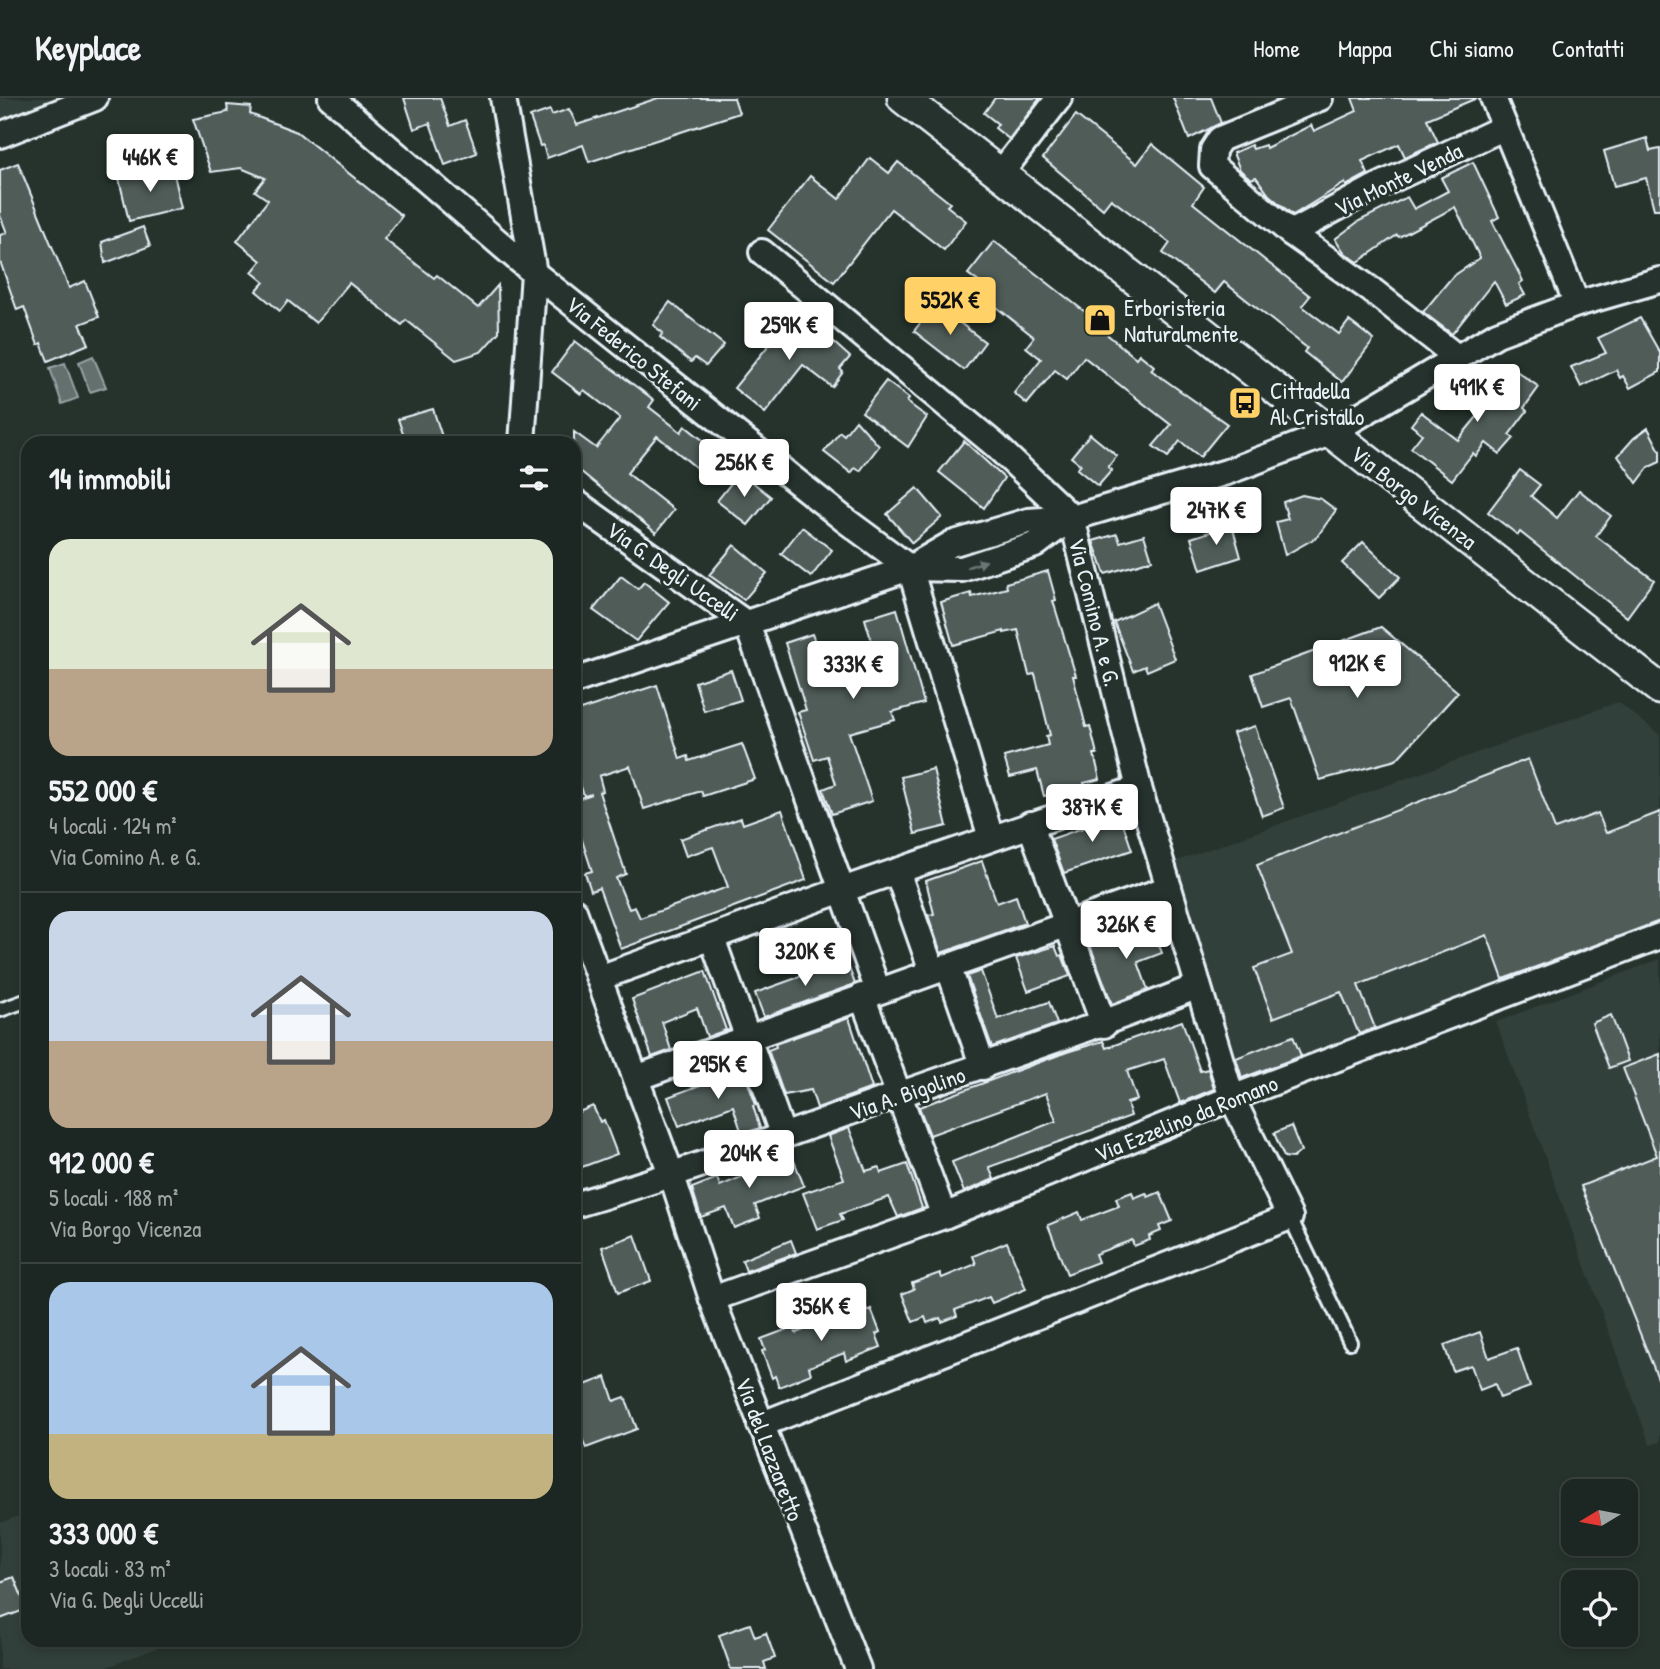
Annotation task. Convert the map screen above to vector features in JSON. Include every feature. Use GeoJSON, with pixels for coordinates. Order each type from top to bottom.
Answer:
{"type":"FeatureCollection","features":[{"type":"Feature","properties":{"kind":"street"},"geometry":{"type":"LineString","coordinates":[[0,135],[95,98]]}},
{"type":"Feature","properties":{"kind":"street","name":"Via Federico Stefani"},"geometry":{"type":"LineString","coordinates":[[331,98],[534,273],[910,568]]}},
{"type":"Feature","properties":{"kind":"street"},"geometry":{"type":"LineString","coordinates":[[503,98],[534,273],[522,436]]}},
{"type":"Feature","properties":{"kind":"street","name":"Via Borgo Vicenza"},"geometry":{"type":"LineString","coordinates":[[902,98],[1660,689]]}},
{"type":"Feature","properties":{"kind":"street"},"geometry":{"type":"LineString","coordinates":[[1001,173],[1059,98]]}},
{"type":"Feature","properties":{"kind":"street"},"geometry":{"type":"LineString","coordinates":[[1320,98],[1220,139],[1213,150],[1212,166],[1291,233],[1374,292],[1458,358]]}},
{"type":"Feature","properties":{"kind":"street"},"geometry":{"type":"LineString","coordinates":[[1493,98],[1577,303]]}},
{"type":"Feature","properties":{"kind":"street","name":"Via Monte Venda"},"geometry":{"type":"LineString","coordinates":[[1291,233],[1372,189],[1505,127]]}},
{"type":"Feature","properties":{"kind":"street","name":"Via Comino A. e G."},"geometry":{"type":"LineString","coordinates":[[762,252],[996,445],[1072,518],[1139,788],[1232,1098],[1290,1217]]}},
{"type":"Feature","properties":{"kind":"street"},"geometry":{"type":"LineString","coordinates":[[581,679],[910,568],[951,544],[1028,521],[1072,518],[1227,472],[1330,433],[1497,334],[1577,303],[1660,280]]}},
{"type":"Feature","properties":{"kind":"street","name":"Via G. Degli Uccelli"},"geometry":{"type":"LineString","coordinates":[[581,506],[747,624],[842,890],[899,1095],[944,1216]]}},
{"type":"Feature","properties":{"kind":"street"},"geometry":{"type":"LineString","coordinates":[[910,568],[991,838]]}},
{"type":"Feature","properties":{"kind":"street"},"geometry":{"type":"LineString","coordinates":[[599,978],[842,890],[1139,788]]}},
{"type":"Feature","properties":{"kind":"street"},"geometry":{"type":"LineString","coordinates":[[1030,824],[1104,1025]]}},
{"type":"Feature","properties":{"kind":"street"},"geometry":{"type":"LineString","coordinates":[[897,871],[983,1067]]}},
{"type":"Feature","properties":{"kind":"street"},"geometry":{"type":"LineString","coordinates":[[636,1078],[1169,888]]}},
{"type":"Feature","properties":{"kind":"street","name":"Via del Lazzaretto"},"geometry":{"type":"LineString","coordinates":[[581,930],[672,1176],[712,1299],[858,1669]]}},
{"type":"Feature","properties":{"kind":"street","name":"Via Ezzelino da Romano"},"geometry":{"type":"LineString","coordinates":[[712,1299],[944,1216],[1232,1098],[1660,936]]}},
{"type":"Feature","properties":{"kind":"street"},"geometry":{"type":"LineString","coordinates":[[712,938],[783,1136]]}},
{"type":"Feature","properties":{"kind":"street","name":"Via A. Bigolino"},"geometry":{"type":"LineString","coordinates":[[581,1203],[672,1176],[1104,1025],[1198,986]]}},
{"type":"Feature","properties":{"kind":"street"},"geometry":{"type":"LineString","coordinates":[[760,1425],[1290,1217]]}},
{"type":"Feature","properties":{"kind":"lane"},"geometry":{"type":"LineString","coordinates":[[0,1010],[21,1002]]}},
{"type":"Feature","properties":{"kind":"lane"},"geometry":{"type":"LineString","coordinates":[[1290,1217],[1350,1342]]}},
{"type":"Feature","properties":{"kind":"shaded area"},"geometry":{"type":"Polygon","coordinates":[[[0,98],[50,98],[51,101],[0,120],[0,98]]]}},
{"type":"Feature","properties":{"kind":"shaded area"},"geometry":{"type":"Polygon","coordinates":[[[93,356],[106,387],[90,392],[79,362],[93,356]]]}},
{"type":"Feature","properties":{"kind":"shaded area"},"geometry":{"type":"Polygon","coordinates":[[[65,363],[78,398],[62,404],[50,368],[65,363]]]}},
{"type":"Feature","properties":{"kind":"shaded area"},"geometry":{"type":"Polygon","coordinates":[[[1618,702],[1660,735],[1660,925],[1240,1089],[1171,863],[1618,702]]]}},
{"type":"Feature","properties":{"kind":"shaded area"},"geometry":{"type":"Polygon","coordinates":[[[1660,959],[1660,1442],[1650,1445],[1496,1022],[1660,959]]]}},
{"type":"Feature","properties":{"kind":"shaded area"},"geometry":{"type":"Polygon","coordinates":[[[21,1516],[21,1647],[160,1647],[102,1669],[0,1669],[0,1523],[21,1516]]]}},
{"type":"Feature","properties":{"kind":"building"},"geometry":{"type":"Polygon","coordinates":[[[404,98],[440,98],[450,126],[465,120],[477,153],[445,165],[430,123],[414,129],[404,98]]]}},
{"type":"Feature","properties":{"kind":"building"},"geometry":{"type":"Polygon","coordinates":[[[658,98],[734,98],[739,113],[589,162],[583,145],[547,158],[530,117],[550,110],[552,115],[569,109],[577,125],[658,98]]]}},
{"type":"Feature","properties":{"kind":"building"},"geometry":{"type":"Polygon","coordinates":[[[995,98],[1040,98],[1009,139],[995,128],[998,124],[984,113],[995,98]]]}},
{"type":"Feature","properties":{"kind":"building"},"geometry":{"type":"Polygon","coordinates":[[[1173,98],[1211,98],[1221,123],[1189,139],[1173,98]]]}},
{"type":"Feature","properties":{"kind":"building"},"geometry":{"type":"Polygon","coordinates":[[[1352,98],[1477,98],[1427,119],[1438,142],[1405,157],[1399,144],[1362,161],[1368,174],[1346,186],[1345,183],[1293,215],[1269,195],[1256,177],[1251,179],[1240,170],[1233,153],[1251,145],[1253,149],[1265,145],[1266,148],[1311,125],[1314,131],[1357,111],[1352,98]]]}},
{"type":"Feature","properties":{"kind":"building"},"geometry":{"type":"Polygon","coordinates":[[[227,105],[251,107],[250,114],[297,132],[402,216],[384,239],[434,278],[437,275],[478,308],[498,285],[499,332],[481,352],[456,360],[406,320],[402,325],[349,283],[316,323],[288,301],[280,311],[256,291],[264,282],[252,272],[261,261],[237,241],[268,200],[255,191],[265,178],[241,168],[211,172],[193,119],[228,112],[227,105]]]}},
{"type":"Feature","properties":{"kind":"building"},"geometry":{"type":"Polygon","coordinates":[[[1076,115],[1137,164],[1152,144],[1204,187],[1193,203],[1310,296],[1302,306],[1339,334],[1349,321],[1374,340],[1342,382],[1304,352],[1307,348],[1224,282],[1215,293],[1163,253],[1170,243],[1111,199],[1103,209],[1043,158],[1076,115]]]}},
{"type":"Feature","properties":{"kind":"building"},"geometry":{"type":"Polygon","coordinates":[[[1647,138],[1650,151],[1660,149],[1660,209],[1654,209],[1646,178],[1614,186],[1604,151],[1647,138]]]}},
{"type":"Feature","properties":{"kind":"building"},"geometry":{"type":"Polygon","coordinates":[[[870,158],[889,173],[898,162],[950,203],[947,206],[966,221],[944,250],[891,209],[834,282],[768,230],[810,176],[839,199],[870,158]]]}},
{"type":"Feature","properties":{"kind":"building"},"geometry":{"type":"Polygon","coordinates":[[[1473,162],[1499,217],[1492,221],[1523,281],[1519,284],[1525,295],[1506,304],[1494,281],[1452,334],[1423,312],[1452,277],[1480,258],[1455,207],[1399,237],[1397,235],[1358,262],[1345,253],[1335,239],[1359,221],[1407,197],[1414,209],[1448,191],[1441,178],[1473,162]]]}},
{"type":"Feature","properties":{"kind":"building"},"geometry":{"type":"Polygon","coordinates":[[[18,163],[69,288],[85,281],[99,317],[80,324],[89,344],[48,361],[41,343],[38,345],[24,307],[17,310],[0,261],[0,235],[7,233],[0,215],[0,170],[18,163]]]}},
{"type":"Feature","properties":{"kind":"building"},"geometry":{"type":"Polygon","coordinates":[[[172,166],[182,208],[129,221],[119,179],[172,166]]]}},
{"type":"Feature","properties":{"kind":"building"},"geometry":{"type":"Polygon","coordinates":[[[143,227],[150,246],[105,263],[102,242],[143,227]]]}},
{"type":"Feature","properties":{"kind":"building"},"geometry":{"type":"Polygon","coordinates":[[[994,241],[1107,329],[1104,332],[1136,358],[1139,354],[1154,366],[1151,370],[1227,424],[1200,457],[1180,441],[1168,457],[1153,446],[1171,425],[1084,357],[1067,379],[1055,370],[1027,404],[1014,393],[1041,359],[1026,347],[1034,337],[990,302],[996,295],[968,274],[994,241]]]}},
{"type":"Feature","properties":{"kind":"building"},"geometry":{"type":"Polygon","coordinates":[[[670,302],[724,345],[706,366],[695,358],[691,362],[660,337],[663,333],[653,325],[670,302]]]}},
{"type":"Feature","properties":{"kind":"building"},"geometry":{"type":"Polygon","coordinates":[[[935,304],[985,342],[964,370],[914,331],[935,304]]]}},
{"type":"Feature","properties":{"kind":"building"},"geometry":{"type":"Polygon","coordinates":[[[767,313],[800,338],[812,323],[850,357],[840,369],[843,372],[832,387],[803,365],[765,413],[734,388],[772,341],[756,328],[767,313]]]}},
{"type":"Feature","properties":{"kind":"building"},"geometry":{"type":"Polygon","coordinates":[[[1640,318],[1660,353],[1660,372],[1630,388],[1616,370],[1581,387],[1571,367],[1606,353],[1598,338],[1640,318]]]}},
{"type":"Feature","properties":{"kind":"building"},"geometry":{"type":"Polygon","coordinates":[[[575,341],[654,400],[649,407],[681,432],[685,426],[714,449],[698,469],[657,436],[627,473],[674,510],[656,533],[581,472],[581,437],[596,448],[620,418],[584,390],[581,394],[552,372],[575,341]]]}},
{"type":"Feature","properties":{"kind":"building"},"geometry":{"type":"Polygon","coordinates":[[[1483,368],[1505,384],[1515,370],[1539,387],[1524,408],[1527,411],[1509,435],[1514,438],[1500,454],[1486,443],[1476,456],[1473,453],[1452,480],[1411,448],[1422,434],[1411,425],[1421,412],[1458,440],[1490,401],[1470,386],[1483,368]]]}},
{"type":"Feature","properties":{"kind":"building"},"geometry":{"type":"Polygon","coordinates":[[[886,381],[909,398],[907,402],[927,417],[908,447],[862,412],[886,381]]]}},
{"type":"Feature","properties":{"kind":"building"},"geometry":{"type":"Polygon","coordinates":[[[433,409],[442,436],[404,436],[398,419],[433,409]]]}},
{"type":"Feature","properties":{"kind":"building"},"geometry":{"type":"Polygon","coordinates":[[[856,420],[879,446],[860,471],[855,468],[851,473],[824,452],[840,432],[844,435],[856,420]]]}},
{"type":"Feature","properties":{"kind":"building"},"geometry":{"type":"Polygon","coordinates":[[[1648,428],[1660,451],[1660,462],[1649,467],[1637,483],[1618,456],[1634,438],[1648,428]]]}},
{"type":"Feature","properties":{"kind":"building"},"geometry":{"type":"Polygon","coordinates":[[[1090,434],[1117,456],[1108,467],[1112,470],[1098,486],[1077,469],[1081,465],[1071,457],[1090,434]]]}},
{"type":"Feature","properties":{"kind":"building"},"geometry":{"type":"Polygon","coordinates":[[[964,441],[1004,478],[984,508],[939,472],[964,441]]]}},
{"type":"Feature","properties":{"kind":"building"},"geometry":{"type":"Polygon","coordinates":[[[1520,470],[1540,485],[1531,496],[1557,518],[1579,490],[1611,516],[1596,536],[1654,580],[1627,617],[1520,532],[1518,535],[1488,512],[1520,470]]]}},
{"type":"Feature","properties":{"kind":"building"},"geometry":{"type":"Polygon","coordinates":[[[740,472],[771,497],[748,525],[717,501],[740,472]]]}},
{"type":"Feature","properties":{"kind":"building"},"geometry":{"type":"Polygon","coordinates":[[[917,488],[942,517],[912,543],[887,514],[917,488]]]}},
{"type":"Feature","properties":{"kind":"building"},"geometry":{"type":"Polygon","coordinates":[[[1302,495],[1321,499],[1336,510],[1317,537],[1285,555],[1276,522],[1288,519],[1283,502],[1302,495]]]}},
{"type":"Feature","properties":{"kind":"building"},"geometry":{"type":"Polygon","coordinates":[[[1232,525],[1241,557],[1201,570],[1191,538],[1232,525]]]}},
{"type":"Feature","properties":{"kind":"building"},"geometry":{"type":"Polygon","coordinates":[[[802,527],[832,550],[811,577],[781,554],[802,527]]]}},
{"type":"Feature","properties":{"kind":"building"},"geometry":{"type":"Polygon","coordinates":[[[1117,534],[1120,542],[1144,535],[1152,560],[1105,574],[1093,541],[1117,534]]]}},
{"type":"Feature","properties":{"kind":"building"},"geometry":{"type":"Polygon","coordinates":[[[1363,542],[1400,577],[1379,598],[1342,563],[1363,542]]]}},
{"type":"Feature","properties":{"kind":"building"},"geometry":{"type":"Polygon","coordinates":[[[734,545],[767,573],[744,600],[709,575],[734,545]]]}},
{"type":"Feature","properties":{"kind":"building"},"geometry":{"type":"Polygon","coordinates":[[[1048,571],[1056,600],[1053,601],[1076,676],[1073,676],[1086,727],[1090,726],[1097,754],[1094,754],[1100,779],[1084,783],[1085,786],[1044,796],[1037,770],[1010,777],[1004,757],[1048,745],[1046,736],[1050,735],[1035,674],[1029,675],[1018,630],[1004,631],[953,645],[941,602],[971,593],[972,597],[1007,588],[1006,583],[1048,571]]]}},
{"type":"Feature","properties":{"kind":"building"},"geometry":{"type":"Polygon","coordinates":[[[621,576],[638,589],[644,582],[669,602],[636,641],[593,610],[621,576]]]}},
{"type":"Feature","properties":{"kind":"building"},"geometry":{"type":"Polygon","coordinates":[[[1154,603],[1175,659],[1147,671],[1145,666],[1133,671],[1114,622],[1154,603]]]}},
{"type":"Feature","properties":{"kind":"building"},"geometry":{"type":"Polygon","coordinates":[[[897,609],[924,703],[892,712],[895,720],[849,733],[872,801],[832,814],[823,789],[836,784],[827,756],[814,760],[798,712],[806,710],[785,643],[812,634],[818,650],[828,647],[835,668],[876,656],[865,619],[897,609]]]}},
{"type":"Feature","properties":{"kind":"building"},"geometry":{"type":"Polygon","coordinates":[[[1381,627],[1458,692],[1396,760],[1320,780],[1291,698],[1263,707],[1252,674],[1381,627]]]}},
{"type":"Feature","properties":{"kind":"building"},"geometry":{"type":"Polygon","coordinates":[[[731,670],[741,700],[704,711],[695,682],[731,670]]]}},
{"type":"Feature","properties":{"kind":"building"},"geometry":{"type":"Polygon","coordinates":[[[657,685],[680,759],[688,756],[689,761],[742,744],[755,779],[703,796],[701,791],[644,809],[630,766],[599,776],[603,791],[599,792],[626,874],[616,878],[629,909],[635,907],[640,918],[728,887],[713,847],[686,856],[680,839],[741,818],[743,824],[782,810],[806,880],[621,949],[599,888],[591,891],[585,873],[592,871],[581,837],[581,798],[592,794],[584,796],[581,787],[581,710],[657,685]]]}},
{"type":"Feature","properties":{"kind":"building"},"geometry":{"type":"Polygon","coordinates":[[[1255,726],[1284,808],[1262,816],[1233,733],[1255,726]]]}},
{"type":"Feature","properties":{"kind":"building"},"geometry":{"type":"Polygon","coordinates":[[[1528,759],[1555,829],[1598,813],[1606,833],[1660,812],[1660,921],[1503,979],[1487,935],[1358,985],[1375,1028],[1359,1034],[1341,992],[1273,1018],[1254,968],[1292,954],[1257,865],[1528,759]]]}},
{"type":"Feature","properties":{"kind":"building"},"geometry":{"type":"Polygon","coordinates":[[[933,769],[947,826],[915,834],[901,777],[933,769]]]}},
{"type":"Feature","properties":{"kind":"building"},"geometry":{"type":"Polygon","coordinates":[[[1120,815],[1132,850],[1064,873],[1051,839],[1120,815]]]}},
{"type":"Feature","properties":{"kind":"building"},"geometry":{"type":"Polygon","coordinates":[[[982,861],[997,903],[1016,896],[1025,923],[941,953],[928,915],[934,914],[926,881],[982,861]]]}},
{"type":"Feature","properties":{"kind":"building"},"geometry":{"type":"Polygon","coordinates":[[[1151,923],[1162,953],[1138,962],[1148,990],[1112,1004],[1090,945],[1151,923]]]}},
{"type":"Feature","properties":{"kind":"building"},"geometry":{"type":"Polygon","coordinates":[[[1055,946],[1059,956],[1062,955],[1070,976],[1028,991],[1016,958],[1055,946]]]}},
{"type":"Feature","properties":{"kind":"building"},"geometry":{"type":"Polygon","coordinates":[[[846,960],[855,984],[764,1017],[755,993],[846,960]]]}},
{"type":"Feature","properties":{"kind":"building"},"geometry":{"type":"Polygon","coordinates":[[[705,971],[726,1030],[707,1037],[697,1008],[662,1022],[671,1050],[652,1057],[632,999],[705,971]]]}},
{"type":"Feature","properties":{"kind":"building"},"geometry":{"type":"Polygon","coordinates":[[[981,971],[998,1019],[1049,1002],[1057,1024],[992,1047],[967,976],[981,971]]]}},
{"type":"Feature","properties":{"kind":"building"},"geometry":{"type":"Polygon","coordinates":[[[1611,1015],[1628,1061],[1609,1068],[1592,1023],[1611,1015]]]}},
{"type":"Feature","properties":{"kind":"building"},"geometry":{"type":"Polygon","coordinates":[[[849,1018],[872,1088],[817,1108],[811,1090],[784,1095],[768,1050],[776,1047],[775,1044],[849,1018]]]}},
{"type":"Feature","properties":{"kind":"building"},"geometry":{"type":"Polygon","coordinates":[[[1182,1021],[1200,1071],[1208,1069],[1214,1089],[1180,1103],[1164,1059],[1127,1071],[1137,1100],[1127,1103],[1131,1116],[989,1167],[994,1179],[964,1192],[952,1162],[1056,1121],[1046,1093],[930,1135],[919,1107],[1067,1052],[1103,1041],[1106,1048],[1182,1021]]]}},
{"type":"Feature","properties":{"kind":"building"},"geometry":{"type":"Polygon","coordinates":[[[1293,1036],[1301,1056],[1242,1078],[1236,1058],[1293,1036]]]}},
{"type":"Feature","properties":{"kind":"building"},"geometry":{"type":"Polygon","coordinates":[[[1660,1054],[1659,1381],[1581,1186],[1657,1156],[1623,1068],[1660,1054]]]}},
{"type":"Feature","properties":{"kind":"building"},"geometry":{"type":"Polygon","coordinates":[[[743,1069],[756,1105],[753,1106],[760,1128],[742,1134],[733,1106],[679,1126],[668,1097],[743,1069]]]}},
{"type":"Feature","properties":{"kind":"building"},"geometry":{"type":"Polygon","coordinates":[[[593,1106],[600,1122],[604,1120],[617,1154],[581,1167],[581,1111],[593,1106]]]}},
{"type":"Feature","properties":{"kind":"building"},"geometry":{"type":"Polygon","coordinates":[[[1291,1126],[1301,1151],[1293,1158],[1284,1157],[1274,1133],[1291,1126]]]}},
{"type":"Feature","properties":{"kind":"building"},"geometry":{"type":"Polygon","coordinates":[[[849,1128],[866,1171],[879,1167],[881,1173],[907,1164],[922,1208],[898,1217],[889,1197],[840,1214],[843,1220],[817,1229],[803,1193],[844,1179],[828,1136],[849,1128]]]}},
{"type":"Feature","properties":{"kind":"building"},"geometry":{"type":"Polygon","coordinates":[[[791,1153],[804,1186],[755,1205],[760,1218],[734,1228],[726,1208],[701,1217],[692,1188],[717,1178],[720,1186],[754,1172],[751,1163],[791,1153]]]}},
{"type":"Feature","properties":{"kind":"building"},"geometry":{"type":"Polygon","coordinates":[[[1132,1192],[1134,1198],[1146,1193],[1148,1197],[1160,1192],[1172,1221],[1159,1226],[1161,1231],[1149,1236],[1150,1240],[1134,1246],[1132,1240],[1095,1254],[1098,1262],[1067,1274],[1048,1225],[1079,1212],[1082,1220],[1119,1206],[1116,1198],[1132,1192]]]}},
{"type":"Feature","properties":{"kind":"building"},"geometry":{"type":"Polygon","coordinates":[[[635,1235],[651,1281],[618,1293],[602,1247],[635,1235]]]}},
{"type":"Feature","properties":{"kind":"building"},"geometry":{"type":"Polygon","coordinates":[[[791,1240],[796,1253],[746,1271],[742,1260],[791,1240]]]}},
{"type":"Feature","properties":{"kind":"building"},"geometry":{"type":"Polygon","coordinates":[[[1007,1242],[1026,1289],[992,1303],[989,1297],[955,1310],[957,1316],[942,1322],[940,1318],[927,1323],[925,1317],[913,1322],[902,1294],[914,1289],[912,1283],[940,1273],[942,1278],[976,1264],[973,1256],[1007,1242]]]}},
{"type":"Feature","properties":{"kind":"building"},"geometry":{"type":"Polygon","coordinates":[[[862,1299],[867,1311],[871,1309],[880,1332],[876,1334],[881,1347],[846,1361],[844,1353],[809,1367],[811,1374],[779,1387],[775,1376],[772,1378],[762,1351],[765,1350],[761,1339],[793,1327],[796,1333],[830,1320],[827,1312],[862,1299]]]}},
{"type":"Feature","properties":{"kind":"building"},"geometry":{"type":"Polygon","coordinates":[[[1480,1332],[1489,1358],[1517,1348],[1530,1387],[1500,1398],[1495,1384],[1480,1390],[1471,1365],[1453,1371],[1444,1345],[1480,1332]]]}},
{"type":"Feature","properties":{"kind":"building"},"geometry":{"type":"Polygon","coordinates":[[[606,1377],[614,1401],[625,1397],[637,1429],[586,1448],[581,1436],[581,1386],[606,1377]]]}},
{"type":"Feature","properties":{"kind":"building"},"geometry":{"type":"Polygon","coordinates":[[[14,1577],[21,1594],[21,1611],[0,1619],[0,1582],[14,1577]]]}},
{"type":"Feature","properties":{"kind":"building"},"geometry":{"type":"Polygon","coordinates":[[[750,1624],[755,1637],[766,1633],[775,1658],[764,1662],[766,1669],[731,1669],[719,1635],[750,1624]]]}},
{"type":"Feature","properties":{"kind":"place","name":"Erboristeria Naturalmente"},"geometry":{"type":"Point","coordinates":[1100,320]}},
{"type":"Feature","properties":{"kind":"place","name":"Cittadella Al Cristallo"},"geometry":{"type":"Point","coordinates":[1245,403]}}]}
